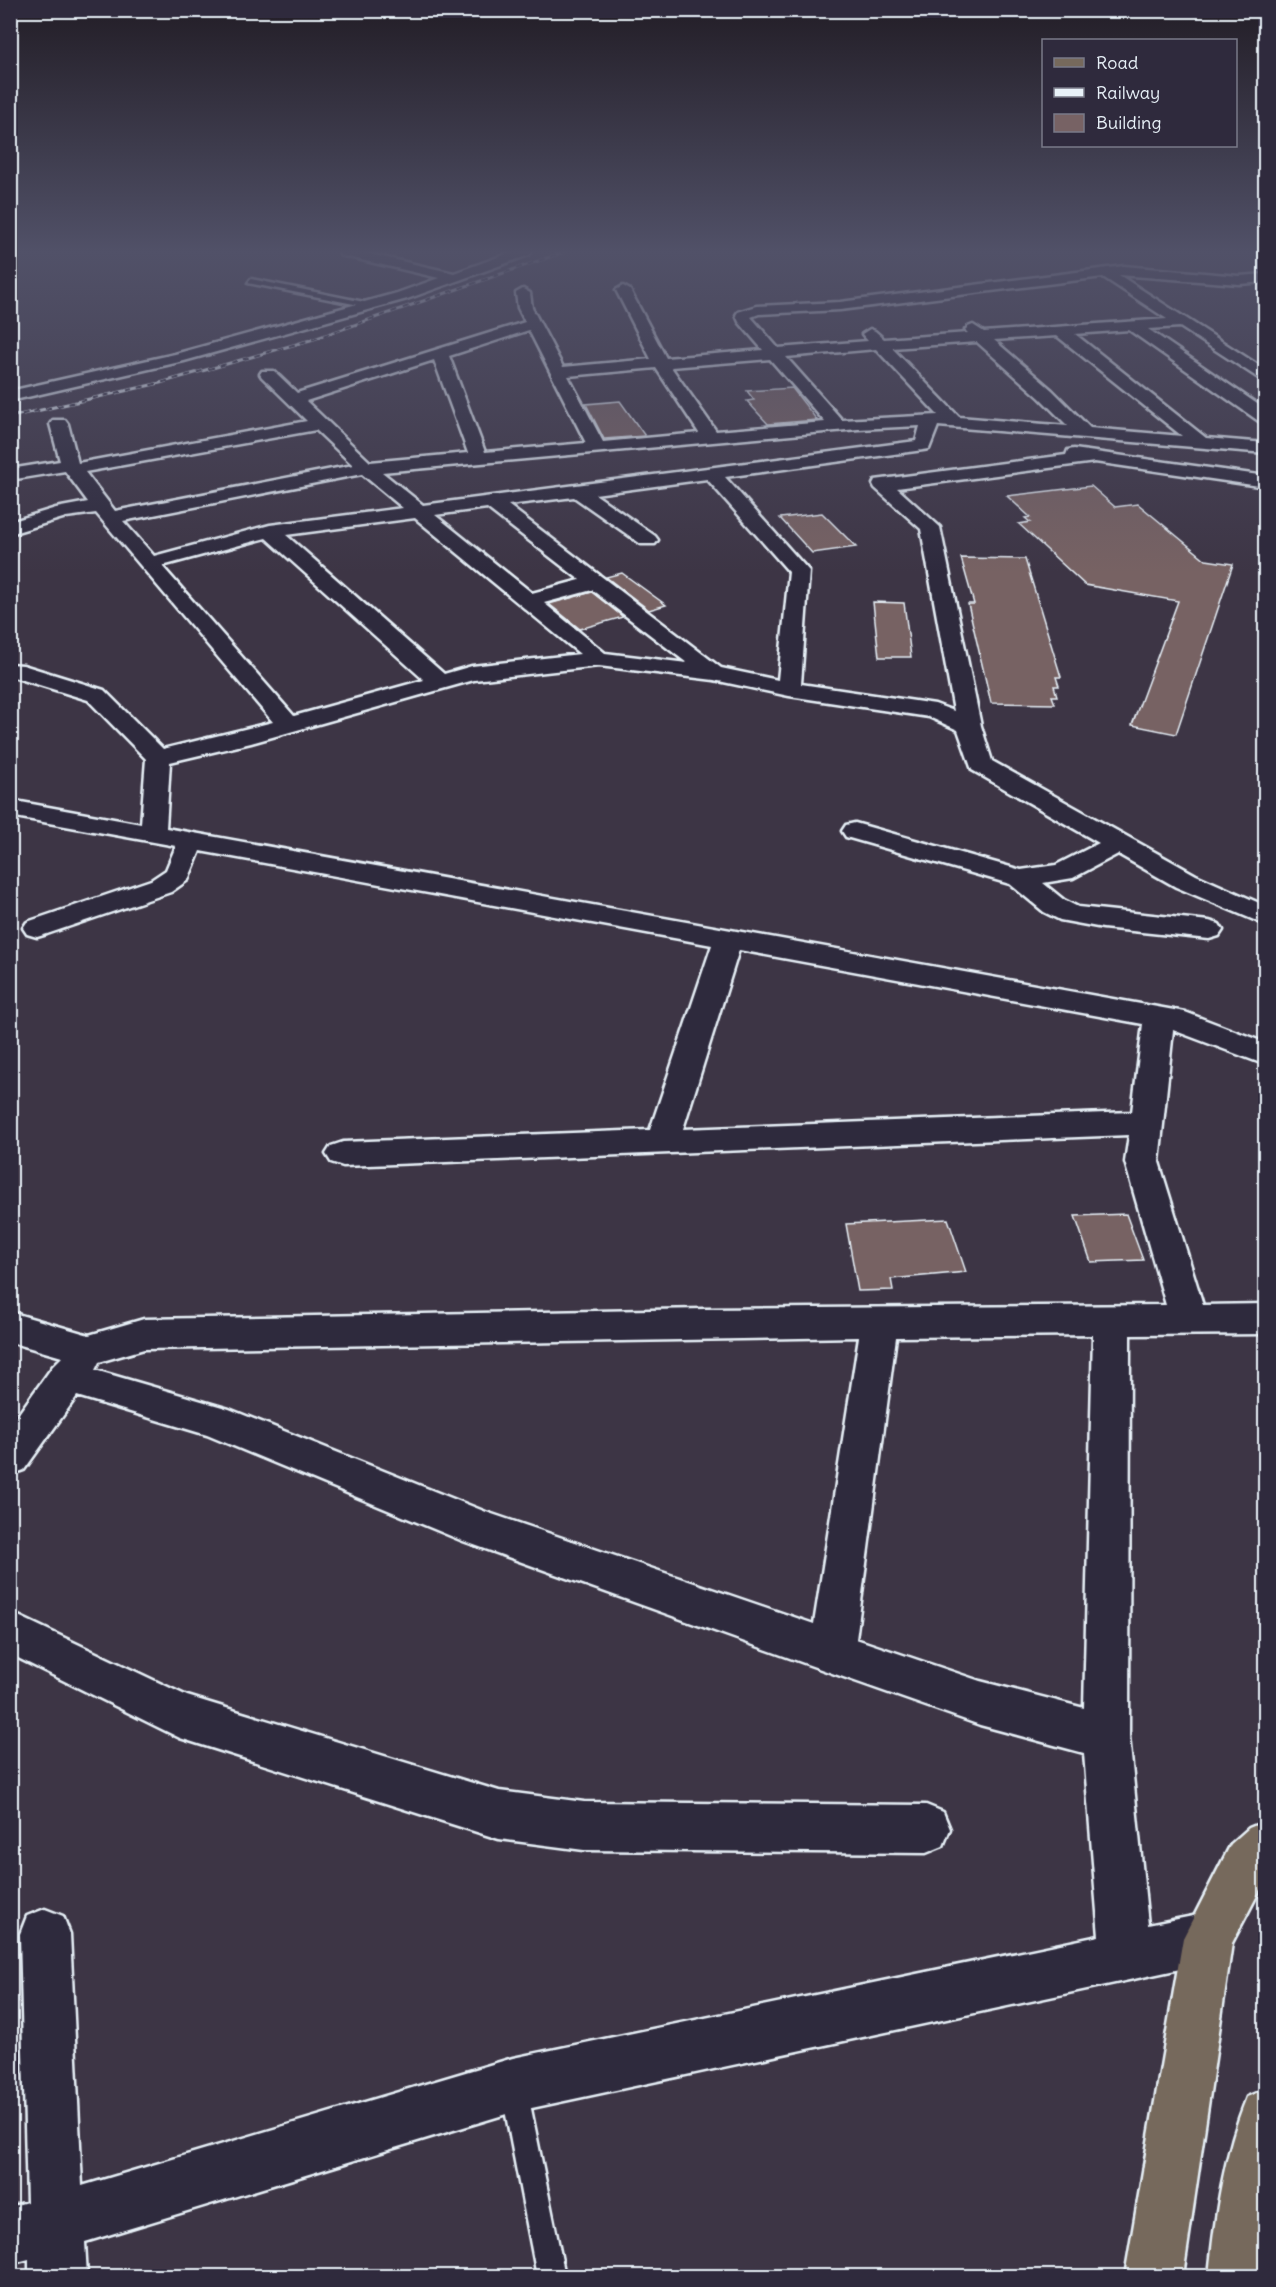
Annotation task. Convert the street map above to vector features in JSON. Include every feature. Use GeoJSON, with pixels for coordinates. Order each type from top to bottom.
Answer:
{"type":"FeatureCollection","features":[{"type":"Feature","properties":{"kind":"main road"},"geometry":{"type":"LineString","coordinates":[[1154,2277],[1208,1938],[1248,1861],[1266,1845]]}},
{"type":"Feature","properties":{"kind":"main road"},"geometry":{"type":"LineString","coordinates":[[1238,2277],[1262,2146]]}},
{"type":"Feature","properties":{"kind":"street"},"geometry":{"type":"LineString","coordinates":[[10,396],[175,359]]}},
{"type":"Feature","properties":{"kind":"street"},"geometry":{"type":"LineString","coordinates":[[296,399],[425,359]]}},
{"type":"Feature","properties":{"kind":"street"},"geometry":{"type":"LineString","coordinates":[[442,359],[478,457]]}},
{"type":"Feature","properties":{"kind":"street"},"geometry":{"type":"LineString","coordinates":[[551,359],[596,446]]}},
{"type":"Feature","properties":{"kind":"street"},"geometry":{"type":"LineString","coordinates":[[658,359],[710,436]]}},
{"type":"Feature","properties":{"kind":"street"},"geometry":{"type":"LineString","coordinates":[[558,372],[728,359]]}},
{"type":"Feature","properties":{"kind":"street"},"geometry":{"type":"LineString","coordinates":[[778,359],[837,425]]}},
{"type":"Feature","properties":{"kind":"street"},"geometry":{"type":"LineString","coordinates":[[895,359],[954,422]]}},
{"type":"Feature","properties":{"kind":"street"},"geometry":{"type":"LineString","coordinates":[[1005,359],[1086,434]]}},
{"type":"Feature","properties":{"kind":"street"},"geometry":{"type":"LineString","coordinates":[[1095,359],[1202,444]]}},
{"type":"Feature","properties":{"kind":"street"},"geometry":{"type":"LineString","coordinates":[[1180,359],[1266,418]]}},
{"type":"Feature","properties":{"kind":"street"},"geometry":{"type":"LineString","coordinates":[[1238,359],[1266,378]]}},
{"type":"Feature","properties":{"kind":"street"},"geometry":{"type":"LineString","coordinates":[[268,374],[366,468],[599,659]]}},
{"type":"Feature","properties":{"kind":"street"},"geometry":{"type":"LineString","coordinates":[[10,528],[63,512],[106,512],[366,468],[837,425],[931,420],[1266,448]]}},
{"type":"Feature","properties":{"kind":"street"},"geometry":{"type":"LineString","coordinates":[[922,445],[931,420]]}},
{"type":"Feature","properties":{"kind":"street"},"geometry":{"type":"LineString","coordinates":[[59,424],[71,467],[106,512],[289,725]]}},
{"type":"Feature","properties":{"kind":"street"},"geometry":{"type":"LineString","coordinates":[[10,475],[71,467],[321,424]]}},
{"type":"Feature","properties":{"kind":"street"},"geometry":{"type":"LineString","coordinates":[[150,563],[270,531],[576,489],[922,445],[942,445]]}},
{"type":"Feature","properties":{"kind":"street"},"geometry":{"type":"LineString","coordinates":[[1019,449],[1095,457],[1266,482]]}},
{"type":"Feature","properties":{"kind":"street"},"geometry":{"type":"LineString","coordinates":[[1095,457],[882,484],[930,526],[969,726],[981,765],[1186,881],[1266,918]]}},
{"type":"Feature","properties":{"kind":"street"},"geometry":{"type":"LineString","coordinates":[[711,472],[799,571],[789,689]]}},
{"type":"Feature","properties":{"kind":"street"},"geometry":{"type":"LineString","coordinates":[[576,489],[648,540]]}},
{"type":"Feature","properties":{"kind":"street"},"geometry":{"type":"LineString","coordinates":[[490,501],[714,673]]}},
{"type":"Feature","properties":{"kind":"street"},"geometry":{"type":"LineString","coordinates":[[270,531],[441,683]]}},
{"type":"Feature","properties":{"kind":"street"},"geometry":{"type":"LineString","coordinates":[[527,601],[596,582]]}},
{"type":"Feature","properties":{"kind":"street"},"geometry":{"type":"LineString","coordinates":[[158,758],[289,725],[472,673],[599,659],[714,673],[789,689],[935,711],[969,726]]}},
{"type":"Feature","properties":{"kind":"street"},"geometry":{"type":"LineString","coordinates":[[12,668],[96,695],[158,758],[153,834]]}},
{"type":"Feature","properties":{"kind":"street"},"geometry":{"type":"LineString","coordinates":[[10,808],[1185,1022],[1266,1055]]}},
{"type":"Feature","properties":{"kind":"street"},"geometry":{"type":"LineString","coordinates":[[855,831],[1020,878],[1054,906],[1070,914],[1103,920],[1209,930]]}},
{"type":"Feature","properties":{"kind":"street"},"geometry":{"type":"LineString","coordinates":[[37,928],[161,886],[178,874],[191,841]]}},
{"type":"Feature","properties":{"kind":"street"},"geometry":{"type":"LineString","coordinates":[[1020,878],[1063,872],[1118,843]]}},
{"type":"Feature","properties":{"kind":"street"},"geometry":{"type":"LineString","coordinates":[[663,1142],[728,939]]}},
{"type":"Feature","properties":{"kind":"street"},"geometry":{"type":"LineString","coordinates":[[1159,1017],[1142,1162],[1189,1320]]}},
{"type":"Feature","properties":{"kind":"street"},"geometry":{"type":"LineString","coordinates":[[343,1154],[1146,1123]]}},
{"type":"Feature","properties":{"kind":"street"},"geometry":{"type":"LineString","coordinates":[[10,1458],[78,1364],[144,1334],[880,1322],[1266,1319]]}},
{"type":"Feature","properties":{"kind":"street"},"geometry":{"type":"LineString","coordinates":[[1112,1321],[1106,1736],[1126,1955]]}},
{"type":"Feature","properties":{"kind":"street"},"geometry":{"type":"LineString","coordinates":[[832,1652],[880,1322]]}},
{"type":"Feature","properties":{"kind":"street"},"geometry":{"type":"LineString","coordinates":[[10,1327],[78,1364],[478,1528],[980,1703],[1106,1736]]}},
{"type":"Feature","properties":{"kind":"street"},"geometry":{"type":"LineString","coordinates":[[10,1632],[180,1716],[499,1815],[584,1826],[926,1828]]}},
{"type":"Feature","properties":{"kind":"street"},"geometry":{"type":"LineString","coordinates":[[45,1934],[33,2229],[58,2277]]}},
{"type":"Feature","properties":{"kind":"street"},"geometry":{"type":"LineString","coordinates":[[33,2229],[513,2085],[1208,1938]]}},
{"type":"Feature","properties":{"kind":"lane"},"geometry":{"type":"LineString","coordinates":[[513,2085],[551,2277]]}},
{"type":"Feature","properties":{"kind":"building"},"geometry":{"type":"Polygon","coordinates":[[[792,388],[817,420],[768,424],[747,401],[754,400],[747,391],[792,388]]]}},
{"type":"Feature","properties":{"kind":"building"},"geometry":{"type":"Polygon","coordinates":[[[620,401],[645,436],[604,439],[586,404],[620,401]]]}},
{"type":"Feature","properties":{"kind":"building"},"geometry":{"type":"Polygon","coordinates":[[[1091,486],[1115,507],[1138,504],[1206,560],[1233,564],[1176,734],[1132,725],[1178,601],[1085,585],[1019,524],[1030,522],[1025,518],[1030,517],[1007,496],[1091,486]]]}},
{"type":"Feature","properties":{"kind":"building"},"geometry":{"type":"Polygon","coordinates":[[[822,513],[856,547],[812,553],[780,518],[822,513]]]}},
{"type":"Feature","properties":{"kind":"building"},"geometry":{"type":"Polygon","coordinates":[[[961,558],[1025,559],[1061,677],[1056,677],[1059,686],[1054,686],[1057,696],[1052,696],[1055,704],[991,703],[968,604],[974,604],[961,558]]]}},
{"type":"Feature","properties":{"kind":"building"},"geometry":{"type":"Polygon","coordinates":[[[622,573],[666,605],[649,610],[606,577],[622,573]]]}},
{"type":"Feature","properties":{"kind":"building"},"geometry":{"type":"Polygon","coordinates":[[[592,592],[623,617],[580,629],[549,604],[592,592]]]}},
{"type":"Feature","properties":{"kind":"building"},"geometry":{"type":"Polygon","coordinates":[[[873,602],[904,603],[911,657],[879,657],[873,602]]]}},
{"type":"Feature","properties":{"kind":"building"},"geometry":{"type":"Polygon","coordinates":[[[1126,1214],[1143,1260],[1091,1262],[1075,1216],[1126,1214]]]}},
{"type":"Feature","properties":{"kind":"building"},"geometry":{"type":"Polygon","coordinates":[[[948,1219],[966,1272],[891,1279],[893,1290],[858,1291],[846,1224],[948,1219]]]}},
{"type":"Feature","properties":{"kind":"railway"},"geometry":{"type":"LineString","coordinates":[[10,417],[160,383],[245,359]]}}]}
